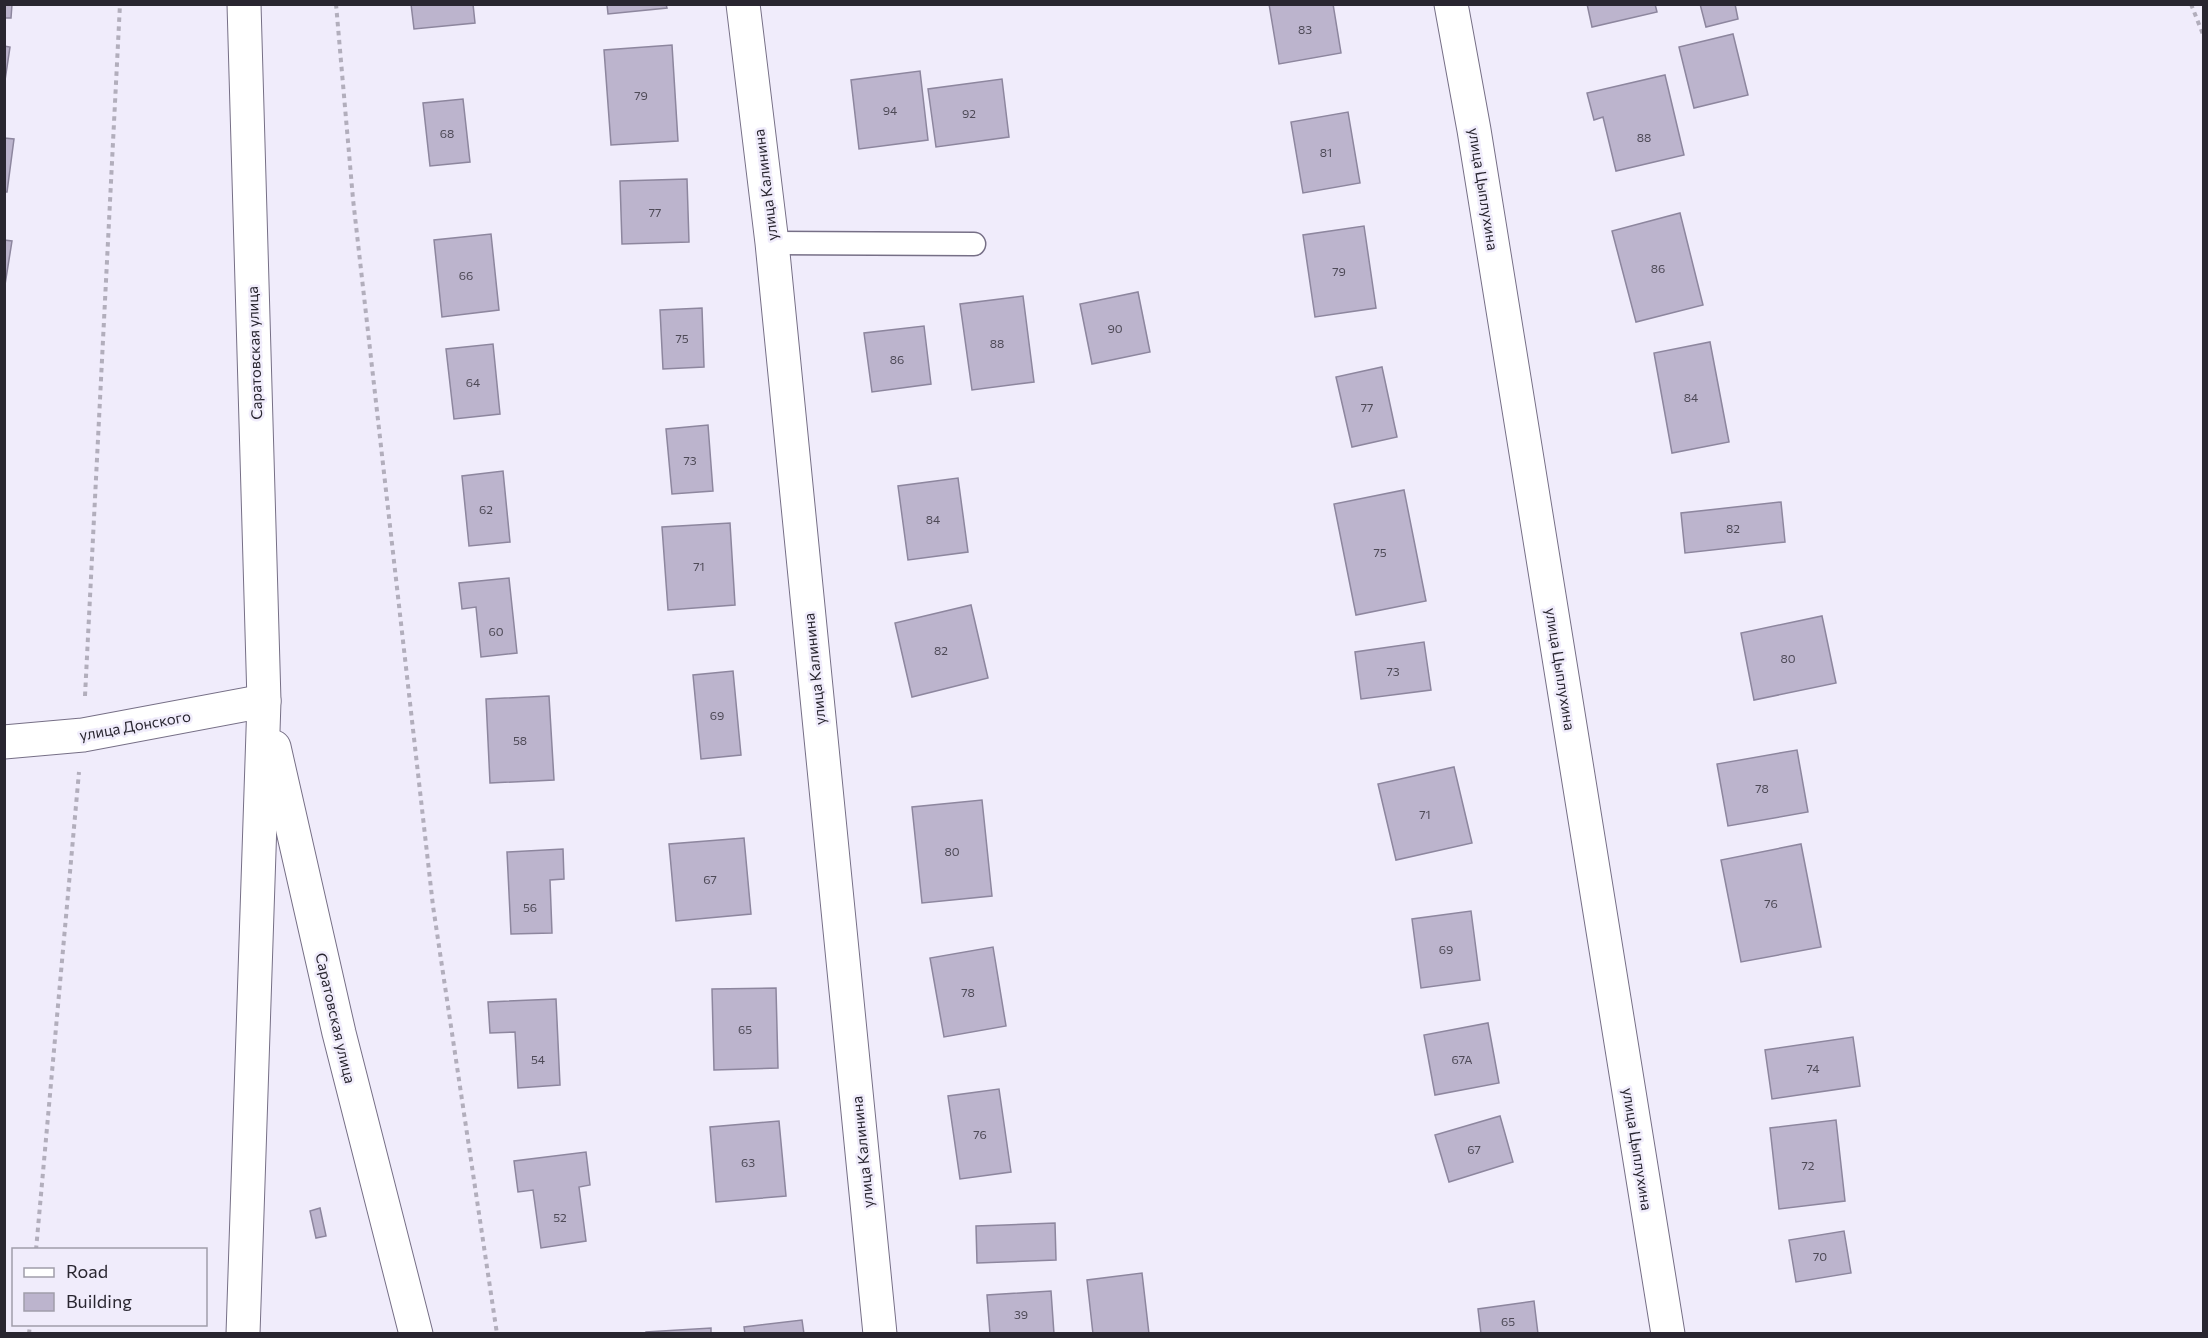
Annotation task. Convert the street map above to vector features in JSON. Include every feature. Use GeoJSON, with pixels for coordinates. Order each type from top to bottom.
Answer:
{"type":"FeatureCollection","features":[{"type":"Feature","properties":{"kind":"street","name":"Саратовская улица"},"geometry":{"type":"LineString","coordinates":[[243,1334],[264,701],[244,4]]}},
{"type":"Feature","properties":{"kind":"street","name":"улица Калинина"},"geometry":{"type":"LineString","coordinates":[[743,4],[772,243],[880,1334]]}},
{"type":"Feature","properties":{"kind":"street","name":"улица Цыплухина"},"geometry":{"type":"LineString","coordinates":[[1451,4],[1476,141],[1668,1334]]}},
{"type":"Feature","properties":{"kind":"street","name":"улица Донского"},"geometry":{"type":"LineString","coordinates":[[4,742],[83,735],[264,701]]}},
{"type":"Feature","properties":{"kind":"street","name":"Саратовская улица"},"geometry":{"type":"LineString","coordinates":[[264,701],[339,1033],[416,1334]]}},
{"type":"Feature","properties":{"kind":"lane"},"geometry":{"type":"LineString","coordinates":[[772,243],[974,244]]}},
{"type":"Feature","properties":{"kind":"path"},"geometry":{"type":"LineString","coordinates":[[36,1248],[83,735],[120,4]]}},
{"type":"Feature","properties":{"kind":"path"},"geometry":{"type":"LineString","coordinates":[[336,4],[355,210],[433,906],[497,1334]]}},
{"type":"Feature","properties":{"kind":"path"},"geometry":{"type":"LineString","coordinates":[[2191,4],[2204,36]]}},
{"type":"Feature","properties":{"kind":"building"},"geometry":{"type":"Polygon","coordinates":[[[4,4],[12,4],[11,18],[4,18],[4,4]]]}},
{"type":"Feature","properties":{"kind":"building"},"geometry":{"type":"Polygon","coordinates":[[[411,4],[473,4],[475,23],[414,29],[411,4]]]}},
{"type":"Feature","properties":{"kind":"building"},"geometry":{"type":"Polygon","coordinates":[[[607,4],[666,4],[667,8],[608,14],[607,4]]]}},
{"type":"Feature","properties":{"kind":"building"},"geometry":{"type":"Polygon","coordinates":[[[1269,4],[1333,4],[1341,53],[1279,64],[1269,4]]]}},
{"type":"Feature","properties":{"kind":"building"},"geometry":{"type":"Polygon","coordinates":[[[1587,4],[1655,4],[1657,12],[1592,27],[1587,4]]]}},
{"type":"Feature","properties":{"kind":"building"},"geometry":{"type":"Polygon","coordinates":[[[1700,4],[1735,4],[1738,19],[1706,27],[1700,4]]]}},
{"type":"Feature","properties":{"kind":"building"},"geometry":{"type":"Polygon","coordinates":[[[1733,34],[1748,95],[1694,108],[1679,47],[1733,34]]]}},
{"type":"Feature","properties":{"kind":"building"},"geometry":{"type":"Polygon","coordinates":[[[672,45],[678,141],[611,145],[604,50],[672,45]]]}},
{"type":"Feature","properties":{"kind":"building"},"geometry":{"type":"Polygon","coordinates":[[[4,46],[10,47],[4,87],[4,46]]]}},
{"type":"Feature","properties":{"kind":"building"},"geometry":{"type":"Polygon","coordinates":[[[920,71],[928,140],[859,149],[851,80],[920,71]]]}},
{"type":"Feature","properties":{"kind":"building"},"geometry":{"type":"Polygon","coordinates":[[[1665,75],[1684,155],[1616,171],[1603,117],[1594,120],[1587,93],[1665,75]]]}},
{"type":"Feature","properties":{"kind":"building"},"geometry":{"type":"Polygon","coordinates":[[[1002,79],[1009,137],[936,147],[928,89],[1002,79]]]}},
{"type":"Feature","properties":{"kind":"building"},"geometry":{"type":"Polygon","coordinates":[[[463,99],[470,162],[430,166],[423,103],[463,99]]]}},
{"type":"Feature","properties":{"kind":"building"},"geometry":{"type":"Polygon","coordinates":[[[1348,112],[1360,183],[1303,193],[1291,122],[1348,112]]]}},
{"type":"Feature","properties":{"kind":"building"},"geometry":{"type":"Polygon","coordinates":[[[4,138],[14,139],[7,192],[4,192],[4,138]]]}},
{"type":"Feature","properties":{"kind":"building"},"geometry":{"type":"Polygon","coordinates":[[[687,179],[689,242],[622,244],[620,181],[687,179]]]}},
{"type":"Feature","properties":{"kind":"building"},"geometry":{"type":"Polygon","coordinates":[[[1680,213],[1703,305],[1636,322],[1612,231],[1680,213]]]}},
{"type":"Feature","properties":{"kind":"building"},"geometry":{"type":"Polygon","coordinates":[[[1364,226],[1376,308],[1315,317],[1303,235],[1364,226]]]}},
{"type":"Feature","properties":{"kind":"building"},"geometry":{"type":"Polygon","coordinates":[[[491,234],[499,310],[442,317],[434,240],[491,234]]]}},
{"type":"Feature","properties":{"kind":"building"},"geometry":{"type":"Polygon","coordinates":[[[4,240],[12,241],[4,291],[4,240]]]}},
{"type":"Feature","properties":{"kind":"building"},"geometry":{"type":"Polygon","coordinates":[[[1138,292],[1150,352],[1092,364],[1080,304],[1138,292]]]}},
{"type":"Feature","properties":{"kind":"building"},"geometry":{"type":"Polygon","coordinates":[[[1023,296],[1034,382],[972,390],[960,304],[1023,296]]]}},
{"type":"Feature","properties":{"kind":"building"},"geometry":{"type":"Polygon","coordinates":[[[702,308],[704,367],[663,369],[660,310],[702,308]]]}},
{"type":"Feature","properties":{"kind":"building"},"geometry":{"type":"Polygon","coordinates":[[[924,326],[931,384],[872,392],[864,333],[924,326]]]}},
{"type":"Feature","properties":{"kind":"building"},"geometry":{"type":"Polygon","coordinates":[[[1710,342],[1729,442],[1672,453],[1654,353],[1710,342]]]}},
{"type":"Feature","properties":{"kind":"building"},"geometry":{"type":"Polygon","coordinates":[[[493,344],[500,414],[454,419],[446,349],[493,344]]]}},
{"type":"Feature","properties":{"kind":"building"},"geometry":{"type":"Polygon","coordinates":[[[1382,367],[1397,437],[1352,447],[1336,377],[1382,367]]]}},
{"type":"Feature","properties":{"kind":"building"},"geometry":{"type":"Polygon","coordinates":[[[708,425],[713,491],[672,494],[666,429],[708,425]]]}},
{"type":"Feature","properties":{"kind":"building"},"geometry":{"type":"Polygon","coordinates":[[[503,471],[510,542],[469,546],[462,476],[503,471]]]}},
{"type":"Feature","properties":{"kind":"building"},"geometry":{"type":"Polygon","coordinates":[[[958,478],[968,552],[908,560],[898,486],[958,478]]]}},
{"type":"Feature","properties":{"kind":"building"},"geometry":{"type":"Polygon","coordinates":[[[1404,490],[1426,601],[1356,615],[1334,504],[1404,490]]]}},
{"type":"Feature","properties":{"kind":"building"},"geometry":{"type":"Polygon","coordinates":[[[1781,502],[1785,542],[1685,553],[1681,513],[1781,502]]]}},
{"type":"Feature","properties":{"kind":"building"},"geometry":{"type":"Polygon","coordinates":[[[730,523],[735,605],[668,610],[662,527],[730,523]]]}},
{"type":"Feature","properties":{"kind":"building"},"geometry":{"type":"Polygon","coordinates":[[[509,578],[517,653],[481,657],[476,607],[462,609],[459,583],[509,578]]]}},
{"type":"Feature","properties":{"kind":"building"},"geometry":{"type":"Polygon","coordinates":[[[971,605],[988,678],[912,697],[895,623],[971,605]]]}},
{"type":"Feature","properties":{"kind":"building"},"geometry":{"type":"Polygon","coordinates":[[[1822,616],[1836,683],[1754,700],[1741,633],[1822,616]]]}},
{"type":"Feature","properties":{"kind":"building"},"geometry":{"type":"Polygon","coordinates":[[[1424,642],[1431,690],[1361,699],[1355,652],[1424,642]]]}},
{"type":"Feature","properties":{"kind":"building"},"geometry":{"type":"Polygon","coordinates":[[[733,671],[741,755],[701,759],[693,675],[733,671]]]}},
{"type":"Feature","properties":{"kind":"building"},"geometry":{"type":"Polygon","coordinates":[[[549,696],[554,780],[490,783],[486,699],[549,696]]]}},
{"type":"Feature","properties":{"kind":"building"},"geometry":{"type":"Polygon","coordinates":[[[1797,750],[1808,812],[1728,826],[1717,764],[1797,750]]]}},
{"type":"Feature","properties":{"kind":"building"},"geometry":{"type":"Polygon","coordinates":[[[1454,767],[1472,843],[1396,860],[1378,784],[1454,767]]]}},
{"type":"Feature","properties":{"kind":"building"},"geometry":{"type":"Polygon","coordinates":[[[982,800],[992,896],[922,903],[912,807],[982,800]]]}},
{"type":"Feature","properties":{"kind":"building"},"geometry":{"type":"Polygon","coordinates":[[[744,838],[751,914],[676,921],[669,844],[744,838]]]}},
{"type":"Feature","properties":{"kind":"building"},"geometry":{"type":"Polygon","coordinates":[[[1801,844],[1821,947],[1741,962],[1721,860],[1801,844]]]}},
{"type":"Feature","properties":{"kind":"building"},"geometry":{"type":"Polygon","coordinates":[[[563,849],[564,879],[550,880],[552,933],[511,934],[507,852],[563,849]]]}},
{"type":"Feature","properties":{"kind":"building"},"geometry":{"type":"Polygon","coordinates":[[[1471,911],[1480,980],[1421,988],[1412,919],[1471,911]]]}},
{"type":"Feature","properties":{"kind":"building"},"geometry":{"type":"Polygon","coordinates":[[[993,947],[1006,1026],[944,1037],[930,958],[993,947]]]}},
{"type":"Feature","properties":{"kind":"building"},"geometry":{"type":"Polygon","coordinates":[[[776,988],[778,1068],[714,1070],[712,989],[776,988]]]}},
{"type":"Feature","properties":{"kind":"building"},"geometry":{"type":"Polygon","coordinates":[[[556,999],[560,1085],[518,1088],[515,1032],[490,1033],[488,1002],[556,999]]]}},
{"type":"Feature","properties":{"kind":"building"},"geometry":{"type":"Polygon","coordinates":[[[1488,1023],[1499,1083],[1435,1095],[1424,1035],[1488,1023]]]}},
{"type":"Feature","properties":{"kind":"building"},"geometry":{"type":"Polygon","coordinates":[[[1853,1037],[1860,1086],[1772,1099],[1765,1050],[1853,1037]]]}},
{"type":"Feature","properties":{"kind":"building"},"geometry":{"type":"Polygon","coordinates":[[[999,1089],[1011,1172],[960,1179],[948,1096],[999,1089]]]}},
{"type":"Feature","properties":{"kind":"building"},"geometry":{"type":"Polygon","coordinates":[[[1500,1116],[1513,1162],[1449,1182],[1435,1135],[1500,1116]]]}},
{"type":"Feature","properties":{"kind":"building"},"geometry":{"type":"Polygon","coordinates":[[[1836,1120],[1845,1201],[1779,1209],[1770,1128],[1836,1120]]]}},
{"type":"Feature","properties":{"kind":"building"},"geometry":{"type":"Polygon","coordinates":[[[779,1121],[786,1196],[716,1202],[710,1127],[779,1121]]]}},
{"type":"Feature","properties":{"kind":"building"},"geometry":{"type":"Polygon","coordinates":[[[586,1152],[590,1185],[579,1187],[586,1241],[541,1248],[533,1190],[518,1192],[514,1161],[586,1152]]]}},
{"type":"Feature","properties":{"kind":"building"},"geometry":{"type":"Polygon","coordinates":[[[320,1208],[326,1236],[316,1238],[310,1211],[320,1208]]]}},
{"type":"Feature","properties":{"kind":"building"},"geometry":{"type":"Polygon","coordinates":[[[1055,1223],[1056,1260],[977,1263],[976,1226],[1055,1223]]]}},
{"type":"Feature","properties":{"kind":"building"},"geometry":{"type":"Polygon","coordinates":[[[1844,1231],[1851,1273],[1796,1282],[1789,1240],[1844,1231]]]}},
{"type":"Feature","properties":{"kind":"building"},"geometry":{"type":"Polygon","coordinates":[[[1142,1273],[1149,1334],[1093,1334],[1087,1280],[1142,1273]]]}},
{"type":"Feature","properties":{"kind":"building"},"geometry":{"type":"Polygon","coordinates":[[[1051,1291],[1054,1334],[990,1334],[987,1295],[1051,1291]]]}},
{"type":"Feature","properties":{"kind":"building"},"geometry":{"type":"Polygon","coordinates":[[[1534,1301],[1538,1334],[1481,1334],[1478,1309],[1534,1301]]]}},
{"type":"Feature","properties":{"kind":"building"},"geometry":{"type":"Polygon","coordinates":[[[802,1320],[804,1334],[745,1334],[744,1327],[802,1320]]]}},
{"type":"Feature","properties":{"kind":"building"},"geometry":{"type":"Polygon","coordinates":[[[711,1328],[711,1334],[646,1334],[646,1332],[711,1328]]]}}]}
